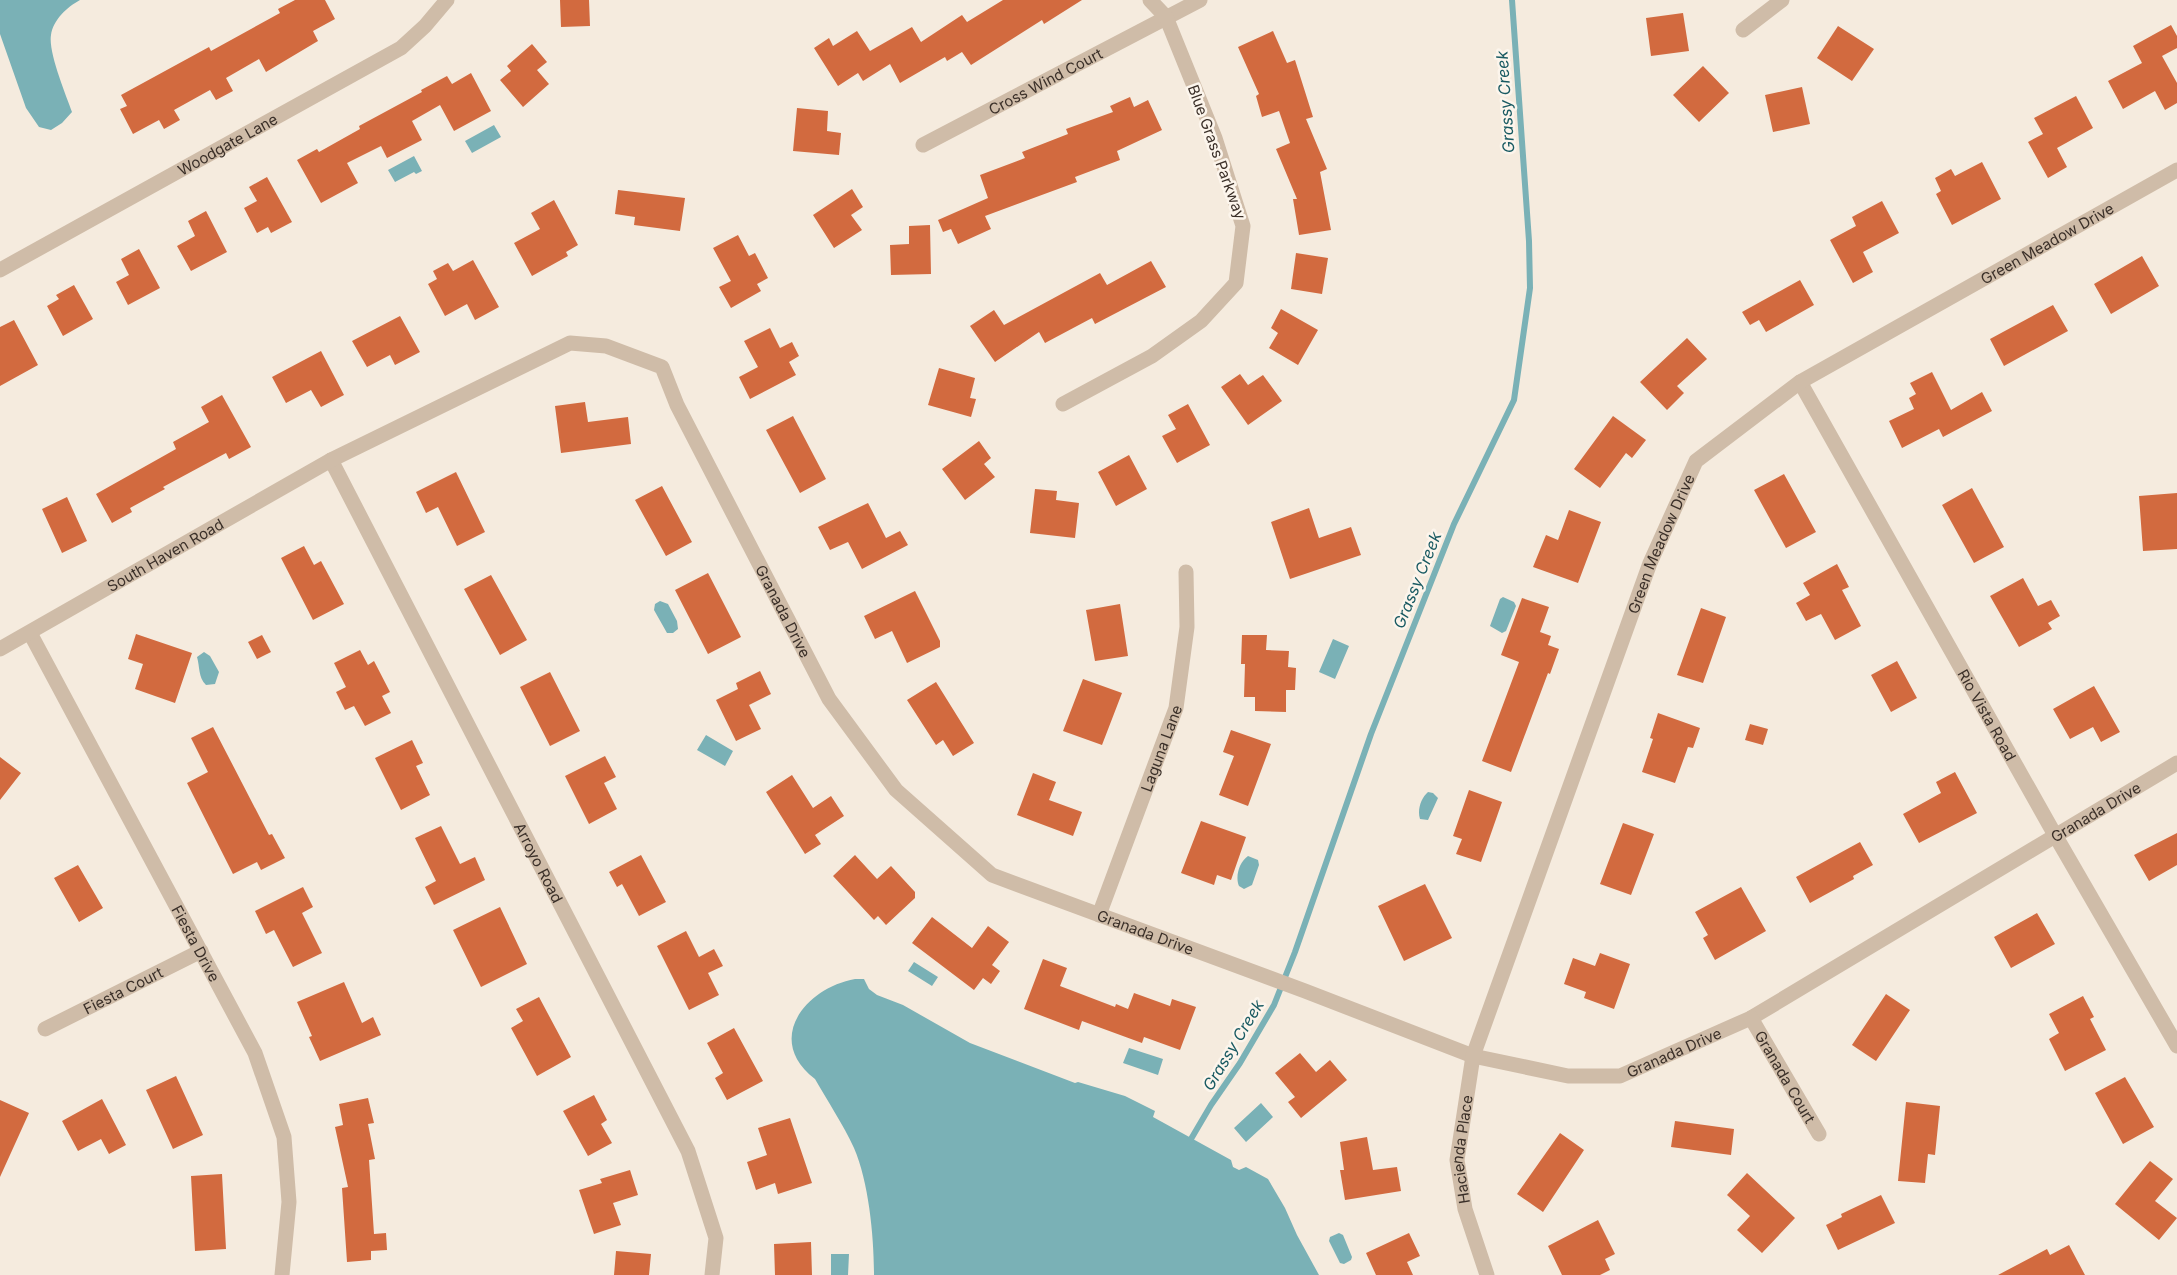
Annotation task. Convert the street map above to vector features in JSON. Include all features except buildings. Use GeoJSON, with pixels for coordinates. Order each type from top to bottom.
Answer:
{"type":"FeatureCollection","features":[{"type":"Feature","properties":{"kind":"street","name":"Blue Grass Parkway"},"geometry":{"type":"LineString","coordinates":[[1064,404],[1152,356],[1201,321],[1236,284],[1244,226],[1215,138],[1166,17],[1150,0]]}},
{"type":"Feature","properties":{"kind":"street","name":"Cross Wind Court"},"geometry":{"type":"LineString","coordinates":[[923,145],[1200,0]]}},
{"type":"Feature","properties":{"kind":"street"},"geometry":{"type":"LineString","coordinates":[[1743,30],[1782,0]]}},
{"type":"Feature","properties":{"kind":"street","name":"Woodgate Lane"},"geometry":{"type":"LineString","coordinates":[[0,270],[402,48],[446,2]]}},
{"type":"Feature","properties":{"kind":"street","name":"Green Meadow Drive"},"geometry":{"type":"LineString","coordinates":[[1473,1056],[1650,563],[1696,461],[1800,382],[2177,170]]}},
{"type":"Feature","properties":{"kind":"street","name":"Granada Drive"},"geometry":{"type":"LineString","coordinates":[[331,460],[570,343],[606,346],[662,368],[677,405],[829,699],[896,790],[992,875],[1473,1056],[1568,1076],[1620,1076],[1750,1018],[2177,763]]}},
{"type":"Feature","properties":{"kind":"street","name":"Rio Vista Road"},"geometry":{"type":"LineString","coordinates":[[1800,382],[2177,1046]]}},
{"type":"Feature","properties":{"kind":"street","name":"South Haven Road"},"geometry":{"type":"LineString","coordinates":[[0,649],[331,460]]}},
{"type":"Feature","properties":{"kind":"street","name":"Arroyo Road"},"geometry":{"type":"LineString","coordinates":[[331,460],[688,1151],[716,1238],[712,1275]]}},
{"type":"Feature","properties":{"kind":"street","name":"Laguna Lane"},"geometry":{"type":"LineString","coordinates":[[1099,915],[1176,708],[1187,627],[1186,572]]}},
{"type":"Feature","properties":{"kind":"street","name":"Fiesta Drive"},"geometry":{"type":"LineString","coordinates":[[30,633],[255,1053],[284,1137],[289,1202],[282,1275]]}},
{"type":"Feature","properties":{"kind":"street","name":"Fiesta Court"},"geometry":{"type":"LineString","coordinates":[[45,1029],[201,951]]}},
{"type":"Feature","properties":{"kind":"street","name":"Granada Court"},"geometry":{"type":"LineString","coordinates":[[1750,1018],[1819,1134]]}},
{"type":"Feature","properties":{"kind":"street","name":"Hacienda Place"},"geometry":{"type":"LineString","coordinates":[[1473,1056],[1456,1160],[1465,1209],[1487,1275]]}},
{"type":"Feature","properties":{"kind":"water"},"geometry":{"type":"Polygon","coordinates":[[[0,0],[80,0],[61,14],[52,29],[52,52],[72,112],[62,123],[51,130],[39,127],[26,108],[0,34],[0,0]]]}},
{"type":"Feature","properties":{"kind":"water"},"geometry":{"type":"Polygon","coordinates":[[[494,125],[501,137],[472,153],[465,141],[494,125]]]}},
{"type":"Feature","properties":{"kind":"water"},"geometry":{"type":"Polygon","coordinates":[[[414,156],[422,171],[416,174],[414,172],[395,182],[388,170],[414,156]]]}},
{"type":"Feature","properties":{"kind":"water"},"geometry":{"type":"Polygon","coordinates":[[[1503,597],[1514,602],[1516,606],[1506,631],[1502,633],[1490,626],[1500,599],[1503,597]]]}},
{"type":"Feature","properties":{"kind":"water"},"geometry":{"type":"Polygon","coordinates":[[[660,601],[668,604],[677,621],[678,629],[673,633],[667,633],[654,610],[655,604],[660,601]]]}},
{"type":"Feature","properties":{"kind":"water"},"geometry":{"type":"Polygon","coordinates":[[[1333,639],[1349,646],[1335,679],[1319,672],[1333,639]]]}},
{"type":"Feature","properties":{"kind":"water"},"geometry":{"type":"Polygon","coordinates":[[[204,652],[210,656],[219,672],[215,684],[206,685],[200,675],[197,657],[204,652]]]}},
{"type":"Feature","properties":{"kind":"water"},"geometry":{"type":"Polygon","coordinates":[[[706,735],[733,751],[725,766],[697,750],[706,735]]]}},
{"type":"Feature","properties":{"kind":"water"},"geometry":{"type":"Polygon","coordinates":[[[1428,792],[1438,798],[1428,820],[1420,819],[1420,804],[1428,792]]]}},
{"type":"Feature","properties":{"kind":"water"},"geometry":{"type":"Polygon","coordinates":[[[1248,856],[1258,860],[1259,865],[1252,885],[1244,889],[1239,886],[1238,874],[1242,862],[1248,856]]]}},
{"type":"Feature","properties":{"kind":"water"},"geometry":{"type":"Polygon","coordinates":[[[914,962],[938,977],[932,986],[908,971],[914,962]]]}},
{"type":"Feature","properties":{"kind":"water"},"geometry":{"type":"Polygon","coordinates":[[[864,979],[869,989],[877,995],[903,1005],[970,1043],[1075,1083],[1125,1096],[1155,1111],[1153,1117],[1231,1160],[1233,1167],[1239,1170],[1246,1167],[1268,1179],[1319,1275],[874,1275],[870,1210],[859,1162],[854,1148],[815,1079],[800,1064],[793,1048],[792,1033],[797,1018],[807,1004],[820,993],[837,984],[864,979]]]}},
{"type":"Feature","properties":{"kind":"water"},"geometry":{"type":"Polygon","coordinates":[[[1129,1048],[1163,1059],[1158,1075],[1123,1063],[1129,1048]]]}},
{"type":"Feature","properties":{"kind":"water"},"geometry":{"type":"Polygon","coordinates":[[[1261,1103],[1273,1117],[1246,1142],[1234,1128],[1261,1103]]]}},
{"type":"Feature","properties":{"kind":"water"},"geometry":{"type":"Polygon","coordinates":[[[1339,1233],[1343,1235],[1352,1257],[1344,1264],[1340,1263],[1329,1241],[1330,1237],[1339,1233]]]}},
{"type":"Feature","properties":{"kind":"water"},"geometry":{"type":"Polygon","coordinates":[[[831,1254],[849,1254],[848,1275],[831,1275],[831,1254]]]}},
{"type":"Feature","properties":{"kind":"waterway","name":"Grassy Creek"},"geometry":{"type":"LineString","coordinates":[[1191,1139],[1274,1005],[1295,952],[1371,734],[1454,524],[1514,400],[1530,288],[1529,241],[1512,0]]}}]}
